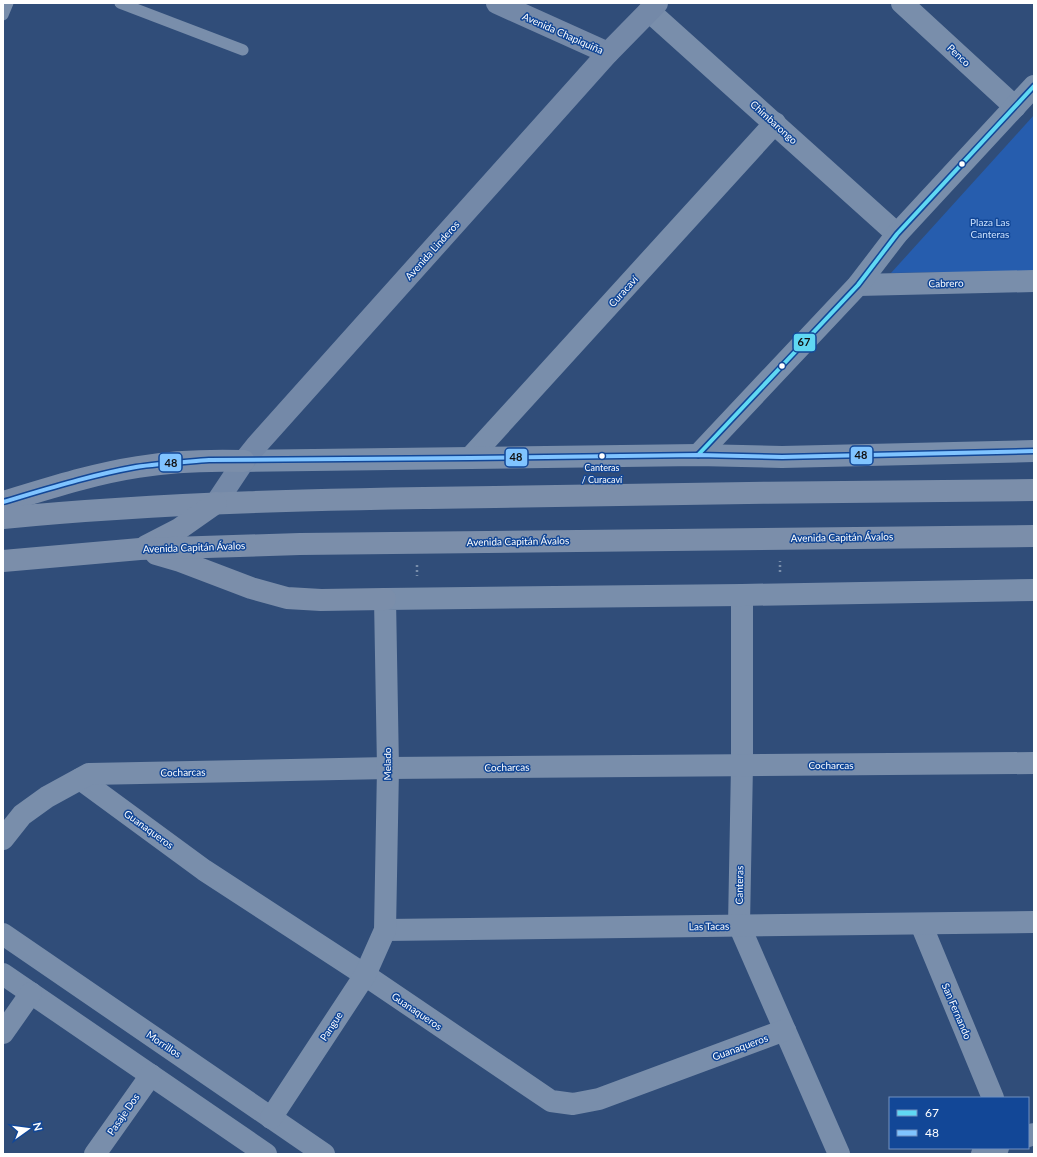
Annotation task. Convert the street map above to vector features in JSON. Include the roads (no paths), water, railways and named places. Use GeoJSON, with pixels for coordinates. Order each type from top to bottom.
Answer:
{"type":"FeatureCollection","features":[{"type":"Feature","properties":{"kind":"highway"},"geometry":{"type":"LineString","coordinates":[[3,502],[136,467],[209,460],[244,461]]}},
{"type":"Feature","properties":{"kind":"highway"},"geometry":{"type":"LineString","coordinates":[[3,518],[127,508],[309,500],[781,492],[1034,490]]}},
{"type":"Feature","properties":{"kind":"highway"},"geometry":{"type":"LineString","coordinates":[[140,549],[179,530],[216,503]]}},
{"type":"Feature","properties":{"kind":"highway","name":"Avenida Capitán Ávalos"},"geometry":{"type":"LineString","coordinates":[[3,561],[140,549],[300,544],[1034,536]]}},
{"type":"Feature","properties":{"kind":"highway"},"geometry":{"type":"LineString","coordinates":[[140,549],[180,561],[251,588],[287,598],[321,600],[385,599]]}},
{"type":"Feature","properties":{"kind":"street","name":"Penco"},"geometry":{"type":"LineString","coordinates":[[902,3],[1015,107]]}},
{"type":"Feature","properties":{"kind":"street","name":"Avenida Chapiquiña"},"geometry":{"type":"LineString","coordinates":[[510,6],[608,53]]}},
{"type":"Feature","properties":{"kind":"street","name":"Avenida Linderos"},"geometry":{"type":"LineString","coordinates":[[216,503],[244,461],[309,387],[608,53],[653,7]]}},
{"type":"Feature","properties":{"kind":"street","name":"Chimbarongo"},"geometry":{"type":"LineString","coordinates":[[653,7],[775,123],[897,234]]}},
{"type":"Feature","properties":{"kind":"street"},"geometry":{"type":"LineString","coordinates":[[698,455],[858,285],[897,234],[1034,86]]}},
{"type":"Feature","properties":{"kind":"street","name":"Curacaví"},"geometry":{"type":"LineString","coordinates":[[470,458],[775,123]]}},
{"type":"Feature","properties":{"kind":"street","name":"Cabrero"},"geometry":{"type":"LineString","coordinates":[[858,285],[1034,281]]}},
{"type":"Feature","properties":{"kind":"street"},"geometry":{"type":"LineString","coordinates":[[244,461],[698,455],[782,457],[1034,451]]}},
{"type":"Feature","properties":{"kind":"street"},"geometry":{"type":"LineString","coordinates":[[385,599],[1034,590]]}},
{"type":"Feature","properties":{"kind":"street","name":"Canteras"},"geometry":{"type":"LineString","coordinates":[[742,595],[742,765],[739,926],[839,1154]]}},
{"type":"Feature","properties":{"kind":"street","name":"Melado"},"geometry":{"type":"LineString","coordinates":[[385,599],[388,768],[385,930]]}},
{"type":"Feature","properties":{"kind":"street","name":"Cocharcas"},"geometry":{"type":"LineString","coordinates":[[3,839],[22,815],[47,797],[89,774],[388,768],[1034,763]]}},
{"type":"Feature","properties":{"kind":"street","name":"Guanaqueros"},"geometry":{"type":"LineString","coordinates":[[80,779],[204,870],[365,975],[551,1101],[573,1104],[599,1099],[785,1030]]}},
{"type":"Feature","properties":{"kind":"street","name":"Las Tacas"},"geometry":{"type":"LineString","coordinates":[[385,930],[1034,922]]}},
{"type":"Feature","properties":{"kind":"street","name":"San Fernando"},"geometry":{"type":"LineString","coordinates":[[921,924],[993,1097]]}},
{"type":"Feature","properties":{"kind":"street","name":"Pangue"},"geometry":{"type":"LineString","coordinates":[[271,1118],[365,975],[385,930]]}},
{"type":"Feature","properties":{"kind":"street","name":"Morrillos"},"geometry":{"type":"LineString","coordinates":[[3,934],[324,1154]]}},
{"type":"Feature","properties":{"kind":"street"},"geometry":{"type":"LineString","coordinates":[[3,974],[265,1154]]}},
{"type":"Feature","properties":{"kind":"street"},"geometry":{"type":"LineString","coordinates":[[3,1033],[31,993]]}},
{"type":"Feature","properties":{"kind":"street","name":"Pasaje Dos"},"geometry":{"type":"LineString","coordinates":[[95,1154],[151,1075]]}},
{"type":"Feature","properties":{"kind":"street"},"geometry":{"type":"LineString","coordinates":[[982,1154],[995,1149]]}},
{"type":"Feature","properties":{"kind":"lane"},"geometry":{"type":"LineString","coordinates":[[3,15],[8,3]]}},
{"type":"Feature","properties":{"kind":"lane"},"geometry":{"type":"LineString","coordinates":[[120,3],[243,50]]}},
{"type":"Feature","properties":{"kind":"place","name":"Canteras / Curacaví"},"geometry":{"type":"Point","coordinates":[602,456]}},
{"type":"Feature","properties":{"kind":"park label","name":"Plaza Las Canteras"},"geometry":{"type":"Point","coordinates":[990,228]}}]}
